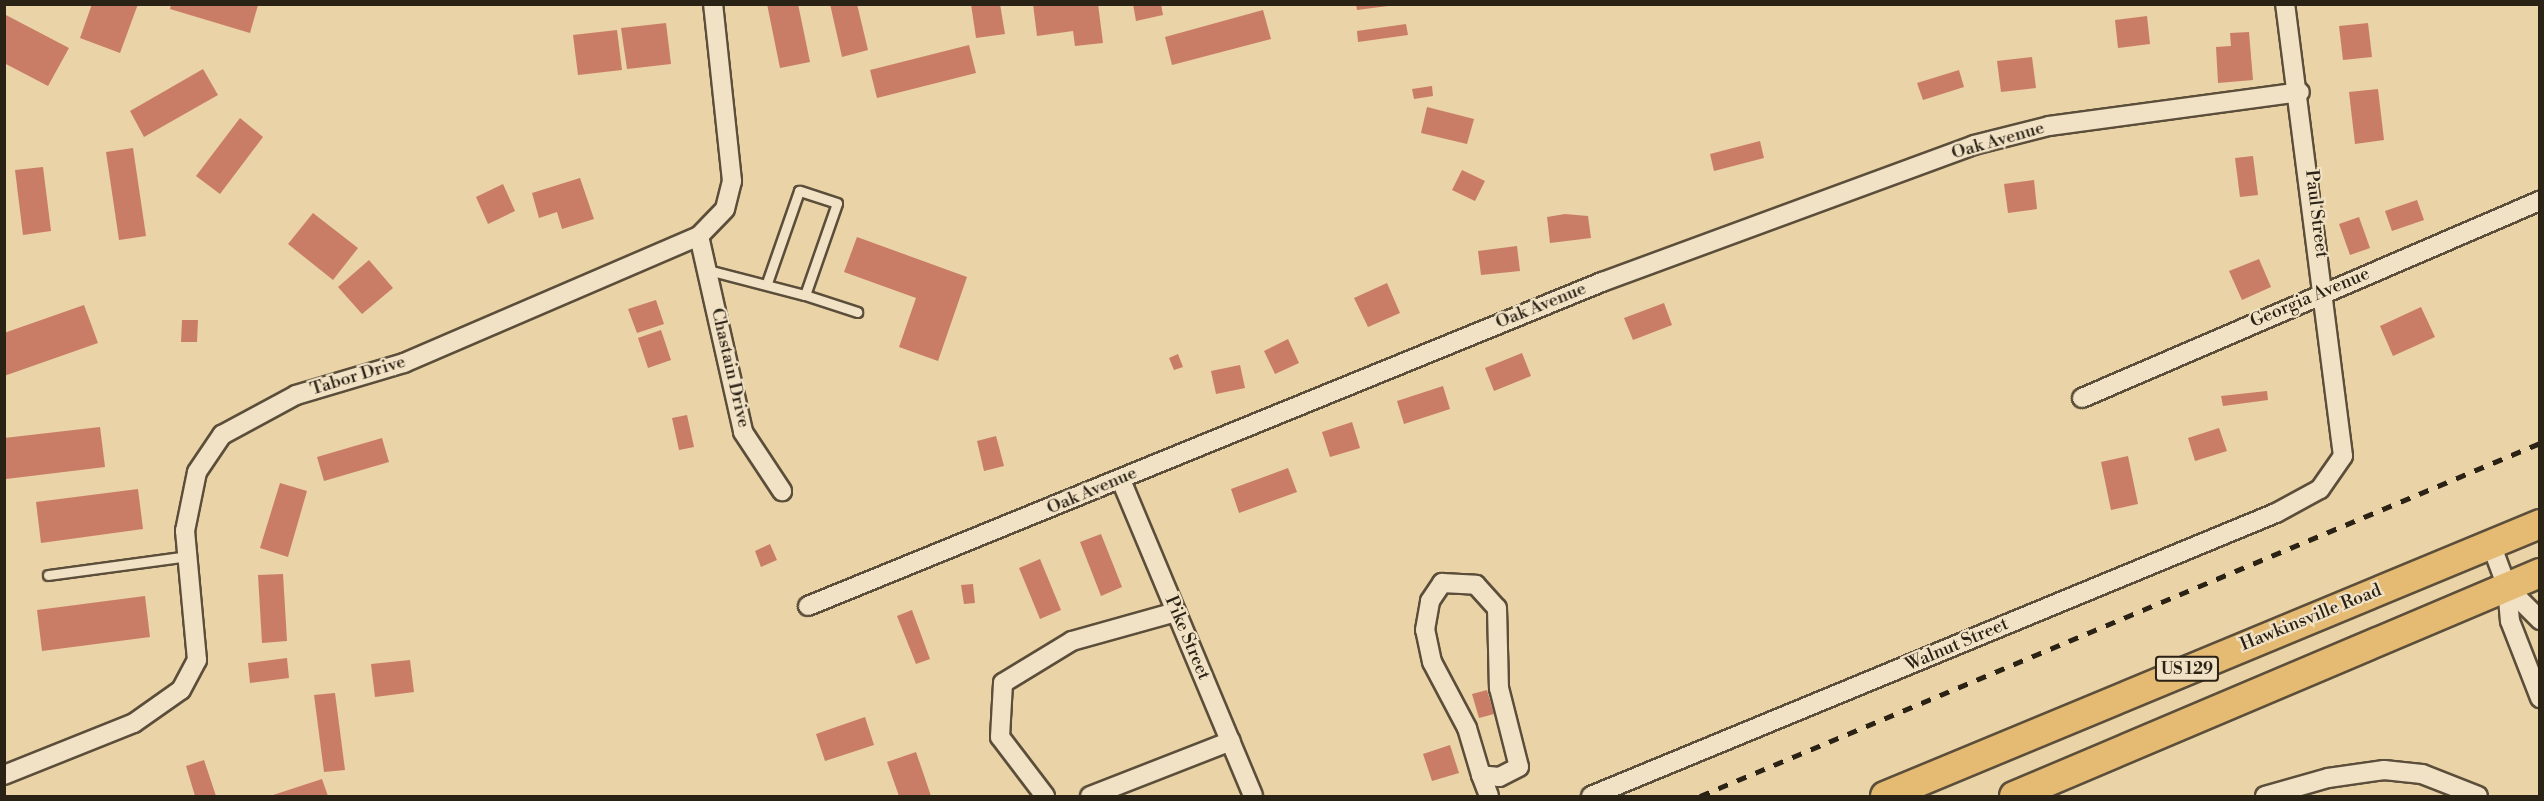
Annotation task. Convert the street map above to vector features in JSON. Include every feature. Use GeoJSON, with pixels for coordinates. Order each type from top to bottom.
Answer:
{"type":"FeatureCollection","features":[{"type":"Feature","properties":{"kind":"main road","name":"Hawkinsville Road"},"geometry":{"type":"LineString","coordinates":[[1885,796],[2540,524]]}},
{"type":"Feature","properties":{"kind":"main road","name":"US 129"},"geometry":{"type":"LineString","coordinates":[[2014,796],[2540,573]]}},
{"type":"Feature","properties":{"kind":"street","name":"Tabor Drive"},"geometry":{"type":"LineString","coordinates":[[4,775],[134,723],[181,690],[197,660],[185,531],[197,472],[222,435],[296,395],[404,363],[699,236],[725,209],[732,181],[713,4]]}},
{"type":"Feature","properties":{"kind":"street","name":"Paul Street"},"geometry":{"type":"LineString","coordinates":[[2285,4],[2300,92],[2326,290],[2343,456],[2319,489]]}},
{"type":"Feature","properties":{"kind":"street","name":"Oak Avenue"},"geometry":{"type":"LineString","coordinates":[[808,606],[1602,282],[1974,145],[2049,126],[2300,92]]}},
{"type":"Feature","properties":{"kind":"street","name":"Georgia Avenue"},"geometry":{"type":"LineString","coordinates":[[2082,398],[2326,290],[2540,201]]}},
{"type":"Feature","properties":{"kind":"street","name":"Chastain Drive"},"geometry":{"type":"LineString","coordinates":[[699,236],[743,432],[782,491]]}},
{"type":"Feature","properties":{"kind":"street","name":"Pike Street"},"geometry":{"type":"LineString","coordinates":[[1121,480],[1253,796]]}},
{"type":"Feature","properties":{"kind":"street","name":"Walnut Street"},"geometry":{"type":"LineString","coordinates":[[1591,796],[2276,513],[2319,489]]}},
{"type":"Feature","properties":{"kind":"street"},"geometry":{"type":"LineString","coordinates":[[2491,544],[2507,587],[2510,621],[2540,698]]}},
{"type":"Feature","properties":{"kind":"street"},"geometry":{"type":"LineString","coordinates":[[1481,775],[1499,777],[1519,767],[1499,688],[1501,628],[1497,608],[1476,585],[1442,583],[1430,601],[1425,630],[1432,662],[1467,728],[1481,775],[1490,796]]}},
{"type":"Feature","properties":{"kind":"street"},"geometry":{"type":"LineString","coordinates":[[2507,587],[2540,620]]}},
{"type":"Feature","properties":{"kind":"street"},"geometry":{"type":"LineString","coordinates":[[1045,796],[1000,737],[1003,683],[1072,641],[1176,612]]}},
{"type":"Feature","properties":{"kind":"street"},"geometry":{"type":"LineString","coordinates":[[1090,796],[1231,741]]}},
{"type":"Feature","properties":{"kind":"street"},"geometry":{"type":"LineString","coordinates":[[2265,796],[2328,778],[2384,770],[2422,774],[2478,796]]}},
{"type":"Feature","properties":{"kind":"lane"},"geometry":{"type":"LineString","coordinates":[[767,283],[799,191],[837,203],[806,295]]}},
{"type":"Feature","properties":{"kind":"lane"},"geometry":{"type":"LineString","coordinates":[[708,270],[767,283],[857,312]]}},
{"type":"Feature","properties":{"kind":"lane"},"geometry":{"type":"LineString","coordinates":[[48,575],[188,556]]}},
{"type":"Feature","properties":{"kind":"building"},"geometry":{"type":"Polygon","coordinates":[[[92,4],[138,4],[120,53],[80,38],[92,4]]]}},
{"type":"Feature","properties":{"kind":"building"},"geometry":{"type":"Polygon","coordinates":[[[767,4],[798,4],[810,62],[780,68],[767,4]]]}},
{"type":"Feature","properties":{"kind":"building"},"geometry":{"type":"Polygon","coordinates":[[[830,4],[857,4],[868,50],[842,57],[830,4]]]}},
{"type":"Feature","properties":{"kind":"building"},"geometry":{"type":"Polygon","coordinates":[[[971,4],[1000,4],[1005,34],[976,38],[971,4]]]}},
{"type":"Feature","properties":{"kind":"building"},"geometry":{"type":"Polygon","coordinates":[[[1033,4],[1098,4],[1103,43],[1075,46],[1073,31],[1037,36],[1033,4]]]}},
{"type":"Feature","properties":{"kind":"building"},"geometry":{"type":"Polygon","coordinates":[[[1133,4],[1161,4],[1163,15],[1136,21],[1133,4]]]}},
{"type":"Feature","properties":{"kind":"building"},"geometry":{"type":"Polygon","coordinates":[[[1356,4],[1388,4],[1388,6],[1357,10],[1356,4]]]}},
{"type":"Feature","properties":{"kind":"building"},"geometry":{"type":"Polygon","coordinates":[[[171,5],[258,5],[250,33],[170,9],[171,5]]]}},
{"type":"Feature","properties":{"kind":"building"},"geometry":{"type":"Polygon","coordinates":[[[1263,10],[1271,39],[1172,65],[1165,37],[1263,10]]]}},
{"type":"Feature","properties":{"kind":"building"},"geometry":{"type":"Polygon","coordinates":[[[4,14],[69,48],[48,86],[4,63],[4,14]]]}},
{"type":"Feature","properties":{"kind":"building"},"geometry":{"type":"Polygon","coordinates":[[[2147,16],[2150,44],[2118,48],[2115,20],[2147,16]]]}},
{"type":"Feature","properties":{"kind":"building"},"geometry":{"type":"Polygon","coordinates":[[[666,23],[671,64],[627,69],[621,28],[666,23]]]}},
{"type":"Feature","properties":{"kind":"building"},"geometry":{"type":"Polygon","coordinates":[[[2368,23],[2372,57],[2343,60],[2339,26],[2368,23]]]}},
{"type":"Feature","properties":{"kind":"building"},"geometry":{"type":"Polygon","coordinates":[[[1406,24],[1408,35],[1358,42],[1357,31],[1406,24]]]}},
{"type":"Feature","properties":{"kind":"building"},"geometry":{"type":"Polygon","coordinates":[[[617,30],[622,70],[578,75],[573,35],[617,30]]]}},
{"type":"Feature","properties":{"kind":"building"},"geometry":{"type":"Polygon","coordinates":[[[2249,32],[2253,80],[2218,83],[2216,47],[2231,46],[2230,33],[2249,32]]]}},
{"type":"Feature","properties":{"kind":"building"},"geometry":{"type":"Polygon","coordinates":[[[969,45],[976,73],[877,98],[870,70],[969,45]]]}},
{"type":"Feature","properties":{"kind":"building"},"geometry":{"type":"Polygon","coordinates":[[[2032,57],[2036,88],[2001,92],[1997,61],[2032,57]]]}},
{"type":"Feature","properties":{"kind":"building"},"geometry":{"type":"Polygon","coordinates":[[[203,69],[218,95],[144,137],[130,111],[203,69]]]}},
{"type":"Feature","properties":{"kind":"building"},"geometry":{"type":"Polygon","coordinates":[[[1959,70],[1964,87],[1923,100],[1917,83],[1959,70]]]}},
{"type":"Feature","properties":{"kind":"building"},"geometry":{"type":"Polygon","coordinates":[[[1432,86],[1433,96],[1414,99],[1412,89],[1432,86]]]}},
{"type":"Feature","properties":{"kind":"building"},"geometry":{"type":"Polygon","coordinates":[[[2378,89],[2384,140],[2355,144],[2349,92],[2378,89]]]}},
{"type":"Feature","properties":{"kind":"building"},"geometry":{"type":"Polygon","coordinates":[[[1427,107],[1474,119],[1467,144],[1421,133],[1427,107]]]}},
{"type":"Feature","properties":{"kind":"building"},"geometry":{"type":"Polygon","coordinates":[[[240,118],[263,137],[220,194],[196,176],[240,118]]]}},
{"type":"Feature","properties":{"kind":"building"},"geometry":{"type":"Polygon","coordinates":[[[1760,141],[1764,158],[1714,171],[1710,154],[1760,141]]]}},
{"type":"Feature","properties":{"kind":"building"},"geometry":{"type":"Polygon","coordinates":[[[133,148],[146,236],[119,240],[106,152],[133,148]]]}},
{"type":"Feature","properties":{"kind":"building"},"geometry":{"type":"Polygon","coordinates":[[[2253,156],[2258,195],[2240,197],[2235,158],[2253,156]]]}},
{"type":"Feature","properties":{"kind":"building"},"geometry":{"type":"Polygon","coordinates":[[[43,167],[51,231],[23,235],[15,170],[43,167]]]}},
{"type":"Feature","properties":{"kind":"building"},"geometry":{"type":"Polygon","coordinates":[[[1462,170],[1485,181],[1475,201],[1452,190],[1462,170]]]}},
{"type":"Feature","properties":{"kind":"building"},"geometry":{"type":"Polygon","coordinates":[[[580,178],[594,219],[562,229],[557,212],[539,218],[532,193],[580,178]]]}},
{"type":"Feature","properties":{"kind":"building"},"geometry":{"type":"Polygon","coordinates":[[[2034,180],[2037,209],[2008,213],[2004,184],[2034,180]]]}},
{"type":"Feature","properties":{"kind":"building"},"geometry":{"type":"Polygon","coordinates":[[[503,184],[515,211],[488,224],[476,197],[503,184]]]}},
{"type":"Feature","properties":{"kind":"building"},"geometry":{"type":"Polygon","coordinates":[[[2417,200],[2424,220],[2392,231],[2385,211],[2417,200]]]}},
{"type":"Feature","properties":{"kind":"building"},"geometry":{"type":"Polygon","coordinates":[[[313,213],[358,248],[333,280],[288,244],[313,213]]]}},
{"type":"Feature","properties":{"kind":"building"},"geometry":{"type":"Polygon","coordinates":[[[1565,214],[1588,216],[1591,238],[1550,243],[1547,217],[1565,214]]]}},
{"type":"Feature","properties":{"kind":"building"},"geometry":{"type":"Polygon","coordinates":[[[2359,217],[2370,248],[2350,255],[2339,224],[2359,217]]]}},
{"type":"Feature","properties":{"kind":"building"},"geometry":{"type":"Polygon","coordinates":[[[857,237],[967,277],[938,361],[899,347],[916,298],[844,272],[857,237]]]}},
{"type":"Feature","properties":{"kind":"building"},"geometry":{"type":"Polygon","coordinates":[[[1517,246],[1520,271],[1481,275],[1478,251],[1517,246]]]}},
{"type":"Feature","properties":{"kind":"building"},"geometry":{"type":"Polygon","coordinates":[[[2259,259],[2271,287],[2242,300],[2229,271],[2259,259]]]}},
{"type":"Feature","properties":{"kind":"building"},"geometry":{"type":"Polygon","coordinates":[[[369,260],[393,288],[362,314],[338,287],[369,260]]]}},
{"type":"Feature","properties":{"kind":"building"},"geometry":{"type":"Polygon","coordinates":[[[1387,283],[1400,313],[1368,327],[1354,298],[1387,283]]]}},
{"type":"Feature","properties":{"kind":"building"},"geometry":{"type":"Polygon","coordinates":[[[656,300],[664,324],[637,333],[628,309],[656,300]]]}},
{"type":"Feature","properties":{"kind":"building"},"geometry":{"type":"Polygon","coordinates":[[[1664,303],[1672,325],[1633,340],[1624,318],[1664,303]]]}},
{"type":"Feature","properties":{"kind":"building"},"geometry":{"type":"Polygon","coordinates":[[[84,305],[98,343],[4,376],[4,333],[84,305]]]}},
{"type":"Feature","properties":{"kind":"building"},"geometry":{"type":"Polygon","coordinates":[[[2421,307],[2435,337],[2393,356],[2380,326],[2421,307]]]}},
{"type":"Feature","properties":{"kind":"building"},"geometry":{"type":"Polygon","coordinates":[[[182,320],[198,320],[197,342],[181,342],[182,320]]]}},
{"type":"Feature","properties":{"kind":"building"},"geometry":{"type":"Polygon","coordinates":[[[661,330],[671,360],[648,368],[638,338],[661,330]]]}},
{"type":"Feature","properties":{"kind":"building"},"geometry":{"type":"Polygon","coordinates":[[[1288,339],[1299,363],[1275,374],[1264,351],[1288,339]]]}},
{"type":"Feature","properties":{"kind":"building"},"geometry":{"type":"Polygon","coordinates":[[[1522,353],[1531,376],[1494,391],[1485,368],[1522,353]]]}},
{"type":"Feature","properties":{"kind":"building"},"geometry":{"type":"Polygon","coordinates":[[[1178,354],[1183,367],[1174,370],[1169,358],[1178,354]]]}},
{"type":"Feature","properties":{"kind":"building"},"geometry":{"type":"Polygon","coordinates":[[[1240,365],[1245,388],[1216,394],[1211,371],[1240,365]]]}},
{"type":"Feature","properties":{"kind":"building"},"geometry":{"type":"Polygon","coordinates":[[[1443,386],[1450,409],[1404,424],[1397,401],[1443,386]]]}},
{"type":"Feature","properties":{"kind":"building"},"geometry":{"type":"Polygon","coordinates":[[[2267,391],[2268,400],[2223,406],[2221,396],[2267,391]]]}},
{"type":"Feature","properties":{"kind":"building"},"geometry":{"type":"Polygon","coordinates":[[[687,415],[694,447],[679,450],[672,418],[687,415]]]}},
{"type":"Feature","properties":{"kind":"building"},"geometry":{"type":"Polygon","coordinates":[[[1352,422],[1360,448],[1330,457],[1322,432],[1352,422]]]}},
{"type":"Feature","properties":{"kind":"building"},"geometry":{"type":"Polygon","coordinates":[[[100,427],[105,467],[6,479],[4,438],[100,427]]]}},
{"type":"Feature","properties":{"kind":"building"},"geometry":{"type":"Polygon","coordinates":[[[2219,428],[2227,451],[2195,461],[2188,438],[2219,428]]]}},
{"type":"Feature","properties":{"kind":"building"},"geometry":{"type":"Polygon","coordinates":[[[996,436],[1004,466],[984,471],[977,441],[996,436]]]}},
{"type":"Feature","properties":{"kind":"building"},"geometry":{"type":"Polygon","coordinates":[[[382,438],[389,462],[324,481],[317,457],[382,438]]]}},
{"type":"Feature","properties":{"kind":"building"},"geometry":{"type":"Polygon","coordinates":[[[2128,456],[2138,504],[2111,510],[2101,462],[2128,456]]]}},
{"type":"Feature","properties":{"kind":"building"},"geometry":{"type":"Polygon","coordinates":[[[1288,468],[1297,492],[1239,513],[1231,489],[1288,468]]]}},
{"type":"Feature","properties":{"kind":"building"},"geometry":{"type":"Polygon","coordinates":[[[280,483],[307,491],[288,557],[260,548],[280,483]]]}},
{"type":"Feature","properties":{"kind":"building"},"geometry":{"type":"Polygon","coordinates":[[[138,489],[143,529],[41,543],[36,502],[138,489]]]}},
{"type":"Feature","properties":{"kind":"building"},"geometry":{"type":"Polygon","coordinates":[[[1101,534],[1122,587],[1101,596],[1080,542],[1101,534]]]}},
{"type":"Feature","properties":{"kind":"building"},"geometry":{"type":"Polygon","coordinates":[[[770,544],[777,560],[761,567],[755,551],[770,544]]]}},
{"type":"Feature","properties":{"kind":"building"},"geometry":{"type":"Polygon","coordinates":[[[1040,559],[1061,610],[1040,619],[1019,568],[1040,559]]]}},
{"type":"Feature","properties":{"kind":"building"},"geometry":{"type":"Polygon","coordinates":[[[283,574],[287,641],[262,643],[258,575],[283,574]]]}},
{"type":"Feature","properties":{"kind":"building"},"geometry":{"type":"Polygon","coordinates":[[[973,584],[975,603],[964,604],[961,585],[973,584]]]}},
{"type":"Feature","properties":{"kind":"building"},"geometry":{"type":"Polygon","coordinates":[[[145,596],[150,637],[42,651],[37,610],[145,596]]]}},
{"type":"Feature","properties":{"kind":"building"},"geometry":{"type":"Polygon","coordinates":[[[912,610],[930,659],[916,664],[897,616],[912,610]]]}},
{"type":"Feature","properties":{"kind":"building"},"geometry":{"type":"Polygon","coordinates":[[[287,658],[289,678],[250,683],[248,663],[287,658]]]}},
{"type":"Feature","properties":{"kind":"building"},"geometry":{"type":"Polygon","coordinates":[[[410,660],[414,692],[375,697],[371,664],[410,660]]]}},
{"type":"Feature","properties":{"kind":"building"},"geometry":{"type":"Polygon","coordinates":[[[1487,690],[1494,714],[1479,718],[1472,694],[1487,690]]]}},
{"type":"Feature","properties":{"kind":"building"},"geometry":{"type":"Polygon","coordinates":[[[335,693],[345,770],[324,772],[314,695],[335,693]]]}},
{"type":"Feature","properties":{"kind":"building"},"geometry":{"type":"Polygon","coordinates":[[[865,717],[874,745],[825,761],[816,734],[865,717]]]}},
{"type":"Feature","properties":{"kind":"building"},"geometry":{"type":"Polygon","coordinates":[[[1450,745],[1459,773],[1432,781],[1423,754],[1450,745]]]}},
{"type":"Feature","properties":{"kind":"building"},"geometry":{"type":"Polygon","coordinates":[[[916,752],[931,796],[899,796],[887,762],[916,752]]]}},
{"type":"Feature","properties":{"kind":"building"},"geometry":{"type":"Polygon","coordinates":[[[204,760],[216,796],[195,796],[186,766],[204,760]]]}},
{"type":"Feature","properties":{"kind":"building"},"geometry":{"type":"Polygon","coordinates":[[[322,779],[328,796],[270,796],[322,779]]]}},
{"type":"Feature","properties":{"kind":"railway"},"geometry":{"type":"LineString","coordinates":[[1700,796],[2540,443]]}}]}
